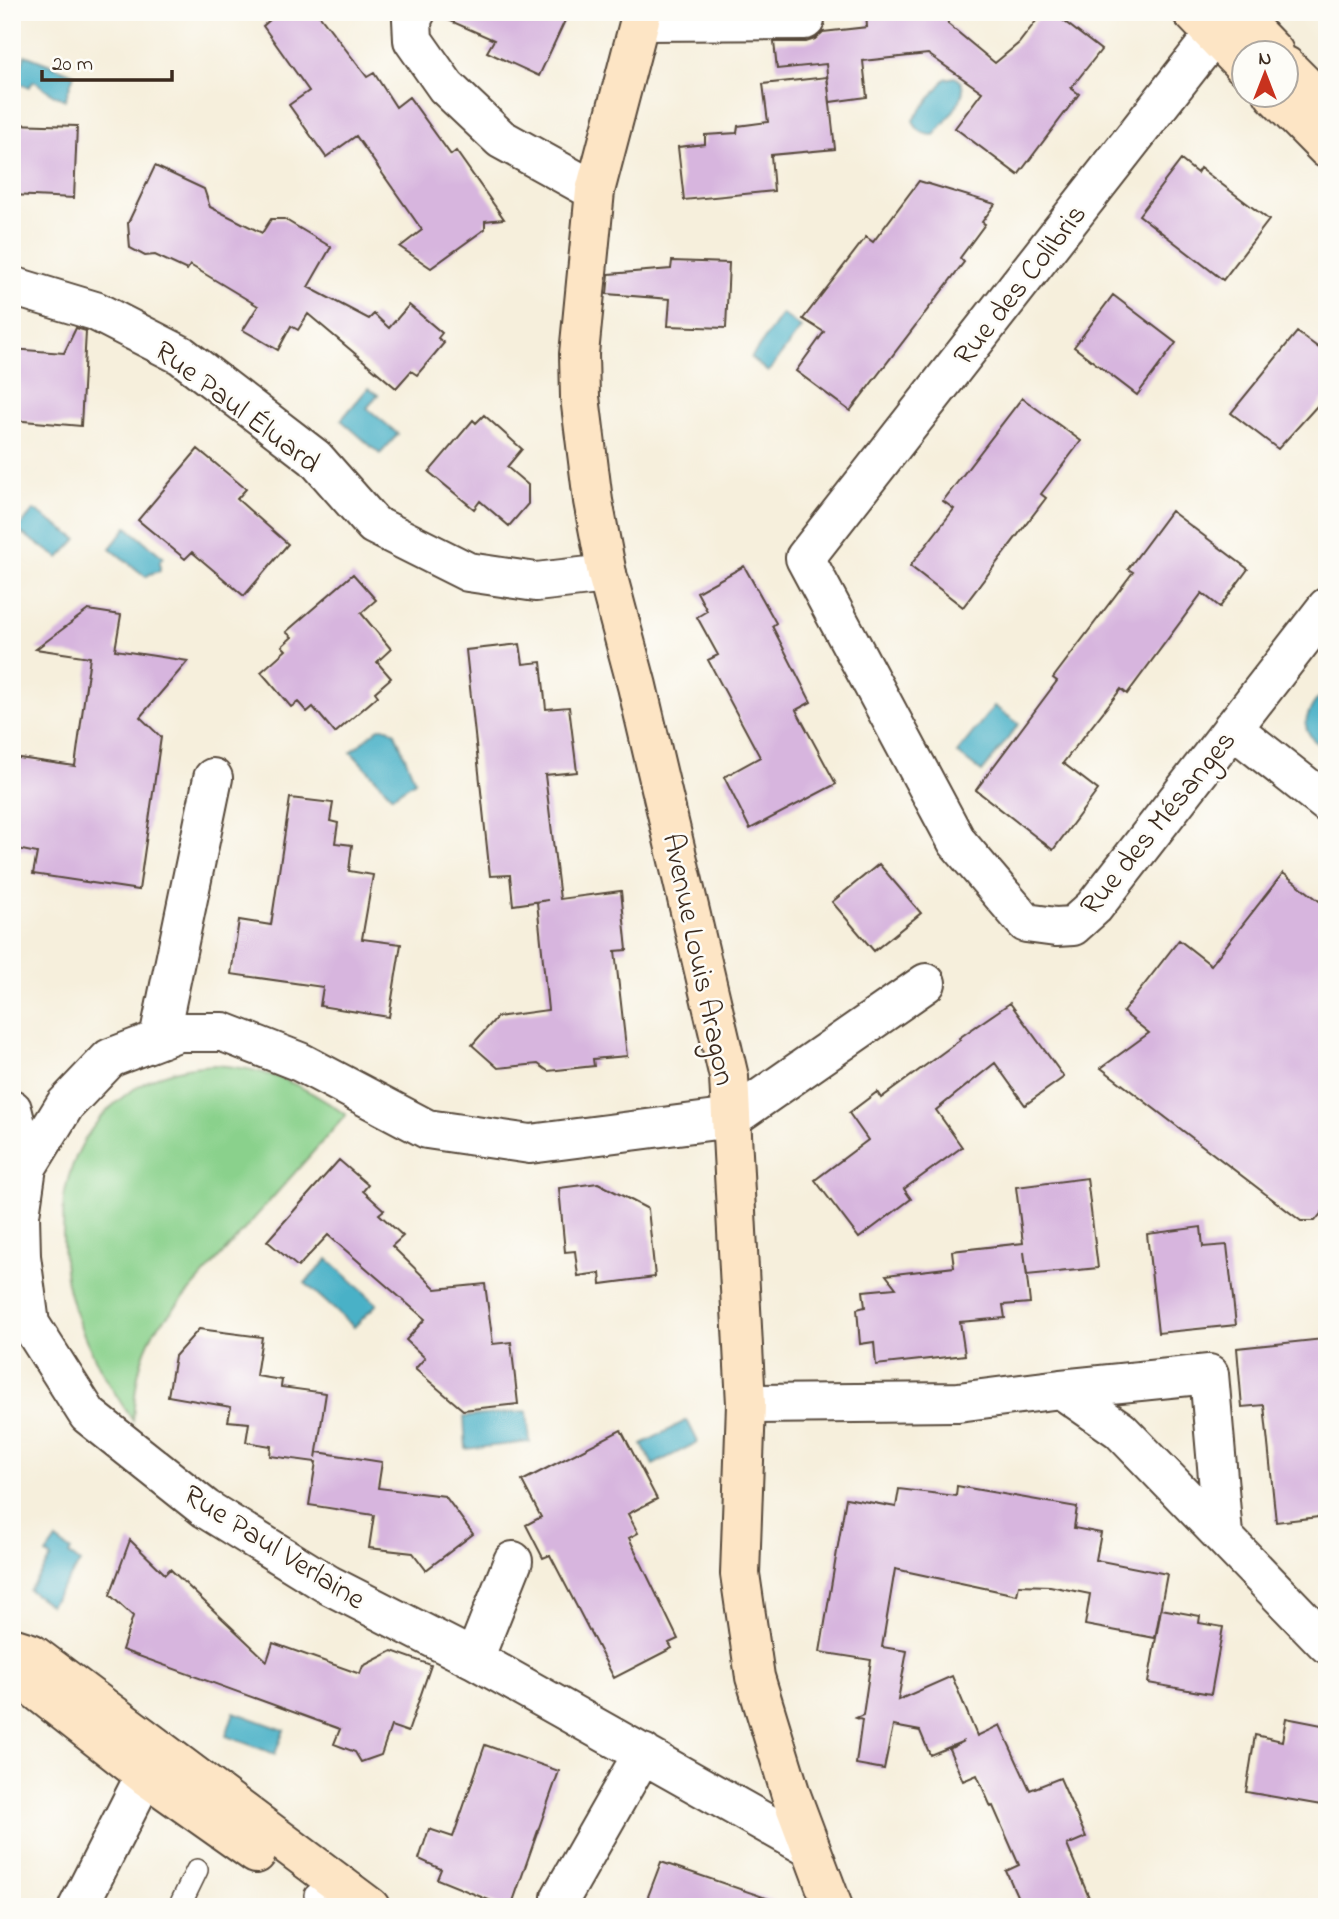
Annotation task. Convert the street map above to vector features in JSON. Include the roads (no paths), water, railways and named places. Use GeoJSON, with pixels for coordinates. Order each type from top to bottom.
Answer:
{"type":"FeatureCollection","features":[{"type":"Feature","properties":{"kind":"street"},"geometry":{"type":"LineString","coordinates":[[416,12],[412,19],[413,40],[446,87],[502,139],[595,191]]}},
{"type":"Feature","properties":{"kind":"street"},"geometry":{"type":"LineString","coordinates":[[641,17],[805,20]]}},
{"type":"Feature","properties":{"kind":"street","name":"Avenue Louis Aragon"},"geometry":{"type":"LineString","coordinates":[[641,17],[595,191],[579,354],[580,397],[593,501],[607,574],[640,699],[726,1063],[732,1118],[746,1404],[740,1574],[755,1677],[810,1848],[833,1907]]}},
{"type":"Feature","properties":{"kind":"street"},"geometry":{"type":"LineString","coordinates":[[1219,18],[1251,38]]}},
{"type":"Feature","properties":{"kind":"street"},"geometry":{"type":"LineString","coordinates":[[1219,18],[1230,39]]}},
{"type":"Feature","properties":{"kind":"street","name":"Rue des Colibris"},"geometry":{"type":"LineString","coordinates":[[805,558],[1219,18]]}},
{"type":"Feature","properties":{"kind":"street"},"geometry":{"type":"LineString","coordinates":[[1300,80],[1327,107]]}},
{"type":"Feature","properties":{"kind":"street"},"geometry":{"type":"LineString","coordinates":[[1287,108],[1327,149]]}},
{"type":"Feature","properties":{"kind":"street","name":"Rue Paul Éluard"},"geometry":{"type":"LineString","coordinates":[[12,286],[95,311],[181,355],[315,458],[373,525],[468,572],[536,582],[607,574]]}},
{"type":"Feature","properties":{"kind":"street","name":"Rue des Mésanges"},"geometry":{"type":"LineString","coordinates":[[805,558],[957,842],[1026,923],[1056,927],[1073,926],[1094,907],[1327,607]]}},
{"type":"Feature","properties":{"kind":"street"},"geometry":{"type":"LineString","coordinates":[[1232,727],[1327,803]]}},
{"type":"Feature","properties":{"kind":"street"},"geometry":{"type":"LineString","coordinates":[[159,1038],[213,778]]}},
{"type":"Feature","properties":{"kind":"street"},"geometry":{"type":"LineString","coordinates":[[27,1167],[65,1105],[110,1058],[178,1032],[223,1032],[300,1062],[427,1129],[530,1144],[732,1118],[926,983]]}},
{"type":"Feature","properties":{"kind":"street"},"geometry":{"type":"LineString","coordinates":[[12,1109],[27,1167]]}},
{"type":"Feature","properties":{"kind":"street","name":"Rue Paul Verlaine"},"geometry":{"type":"LineString","coordinates":[[27,1167],[16,1256],[30,1324],[88,1415],[206,1509],[329,1585],[474,1659],[810,1848]]}},
{"type":"Feature","properties":{"kind":"street"},"geometry":{"type":"LineString","coordinates":[[746,1404],[958,1402],[1209,1374],[1223,1535]]}},
{"type":"Feature","properties":{"kind":"street"},"geometry":{"type":"LineString","coordinates":[[1061,1390],[1120,1430],[1327,1644]]}},
{"type":"Feature","properties":{"kind":"street"},"geometry":{"type":"LineString","coordinates":[[474,1659],[513,1561]]}},
{"type":"Feature","properties":{"kind":"street"},"geometry":{"type":"LineString","coordinates":[[12,1647],[31,1653],[370,1907]]}},
{"type":"Feature","properties":{"kind":"street"},"geometry":{"type":"LineString","coordinates":[[12,1664],[31,1686],[148,1777],[321,1903]]}},
{"type":"Feature","properties":{"kind":"street"},"geometry":{"type":"LineString","coordinates":[[561,1898],[643,1753]]}},
{"type":"Feature","properties":{"kind":"street"},"geometry":{"type":"LineString","coordinates":[[78,1907],[140,1785],[148,1777]]}},
{"type":"Feature","properties":{"kind":"lane"},"geometry":{"type":"LineString","coordinates":[[179,1907],[197,1870]]}},
{"type":"Feature","properties":{"kind":"water"},"geometry":{"type":"Polygon","coordinates":[[[25,55],[74,74],[65,100],[34,81],[29,87],[16,82],[25,55]]]}},
{"type":"Feature","properties":{"kind":"water"},"geometry":{"type":"Polygon","coordinates":[[[955,77],[963,90],[957,106],[934,135],[920,131],[913,120],[945,79],[955,77]]]}},
{"type":"Feature","properties":{"kind":"water"},"geometry":{"type":"Polygon","coordinates":[[[782,314],[801,328],[768,372],[751,358],[782,314]]]}},
{"type":"Feature","properties":{"kind":"water"},"geometry":{"type":"Polygon","coordinates":[[[368,388],[378,395],[367,408],[398,434],[380,454],[341,420],[368,388]]]}},
{"type":"Feature","properties":{"kind":"water"},"geometry":{"type":"Polygon","coordinates":[[[34,510],[77,539],[59,558],[17,530],[34,510]]]}},
{"type":"Feature","properties":{"kind":"water"},"geometry":{"type":"Polygon","coordinates":[[[127,527],[163,557],[160,571],[146,577],[110,548],[127,527]]]}},
{"type":"Feature","properties":{"kind":"water"},"geometry":{"type":"Polygon","coordinates":[[[1318,698],[1327,704],[1327,753],[1306,727],[1308,715],[1318,698]]]}},
{"type":"Feature","properties":{"kind":"water"},"geometry":{"type":"Polygon","coordinates":[[[994,706],[1019,724],[982,772],[957,753],[994,706]]]}},
{"type":"Feature","properties":{"kind":"water"},"geometry":{"type":"Polygon","coordinates":[[[379,728],[388,728],[395,733],[415,781],[392,796],[351,752],[379,728]]]}},
{"type":"Feature","properties":{"kind":"water"},"geometry":{"type":"Polygon","coordinates":[[[328,1259],[377,1304],[354,1327],[305,1283],[328,1259]]]}},
{"type":"Feature","properties":{"kind":"water"},"geometry":{"type":"Polygon","coordinates":[[[527,1411],[530,1442],[466,1449],[464,1417],[527,1411]]]}},
{"type":"Feature","properties":{"kind":"water"},"geometry":{"type":"Polygon","coordinates":[[[687,1420],[698,1442],[653,1465],[642,1444],[687,1420]]]}},
{"type":"Feature","properties":{"kind":"water"},"geometry":{"type":"Polygon","coordinates":[[[56,1540],[71,1551],[69,1554],[80,1563],[50,1605],[29,1590],[51,1558],[46,1554],[56,1540]]]}},
{"type":"Feature","properties":{"kind":"water"},"geometry":{"type":"Polygon","coordinates":[[[234,1712],[284,1730],[275,1754],[226,1736],[234,1712]]]}}]}
